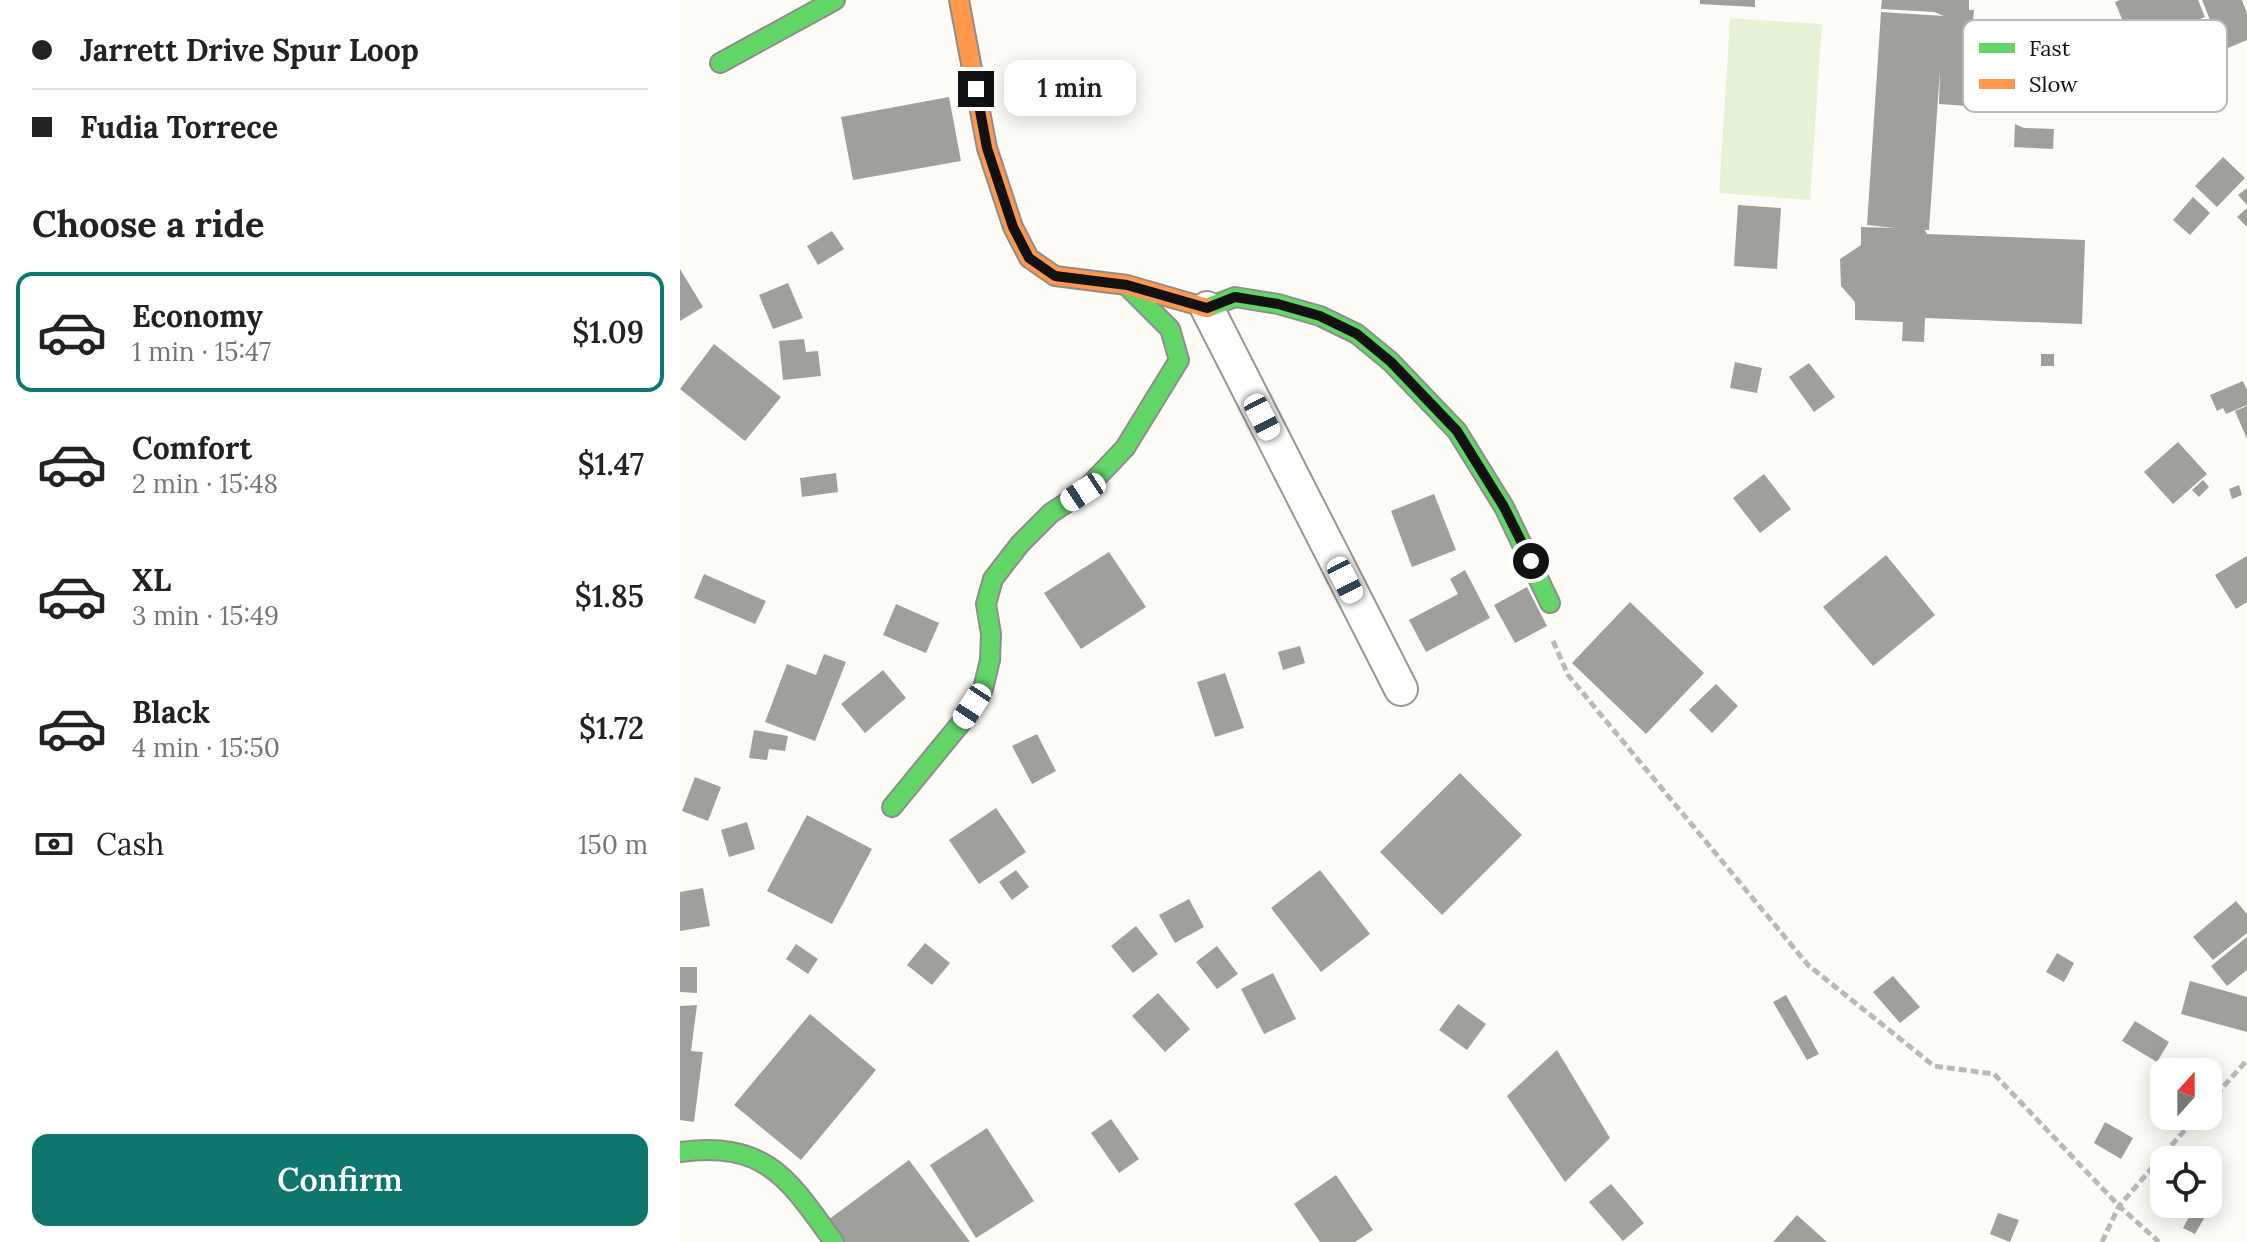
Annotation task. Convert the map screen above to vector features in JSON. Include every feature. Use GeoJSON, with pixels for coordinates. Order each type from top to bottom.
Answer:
{"type":"FeatureCollection","features":[{"type":"Feature","properties":{"kind":"street"},"geometry":{"type":"LineString","coordinates":[[720,63],[835,0]]}},
{"type":"Feature","properties":{"kind":"street"},"geometry":{"type":"LineString","coordinates":[[959,0],[987,148],[1013,227],[1029,258],[1055,276],[1127,285],[1207,308],[1235,297],[1278,304],[1320,316],[1357,334],[1391,362],[1457,431],[1504,507],[1550,603]]}},
{"type":"Feature","properties":{"kind":"street"},"geometry":{"type":"LineString","coordinates":[[892,807],[961,723],[983,689],[990,660],[991,634],[986,604],[993,579],[1020,544],[1051,513],[1083,492],[1125,448],[1179,360],[1170,329],[1127,285]]}},
{"type":"Feature","properties":{"kind":"street"},"geometry":{"type":"LineString","coordinates":[[1207,308],[1401,689]]}},
{"type":"Feature","properties":{"kind":"street"},"geometry":{"type":"LineString","coordinates":[[680,1152],[724,1148],[756,1156],[781,1172],[834,1242]]}},
{"type":"Feature","properties":{"kind":"path"},"geometry":{"type":"LineString","coordinates":[[1550,603],[1551,635],[1568,675],[1808,965],[1934,1066],[1994,1074],[2119,1206],[2159,1242]]}},
{"type":"Feature","properties":{"kind":"path"},"geometry":{"type":"LineString","coordinates":[[2222,1088],[2247,1060]]}},
{"type":"Feature","properties":{"kind":"path"},"geometry":{"type":"LineString","coordinates":[[2102,1242],[2119,1206],[2185,1130]]}},
{"type":"Feature","properties":{"kind":"green space"},"geometry":{"type":"Polygon","coordinates":[[[1730,18],[1822,24],[1810,200],[1719,193],[1730,18]]]}},
{"type":"Feature","properties":{"kind":"building"},"geometry":{"type":"Polygon","coordinates":[[[1700,0],[1755,0],[1755,7],[1700,4],[1700,0]]]}},
{"type":"Feature","properties":{"kind":"building"},"geometry":{"type":"Polygon","coordinates":[[[1882,0],[1969,0],[1969,10],[1974,10],[1973,20],[1963,20],[1963,106],[1939,104],[1940,69],[1927,234],[2085,240],[2082,324],[1925,318],[1924,342],[1902,341],[1903,322],[1855,320],[1855,302],[1841,286],[1840,259],[1861,245],[1861,227],[1896,228],[1867,225],[1881,12],[1944,16],[1934,12],[1881,9],[1882,0]]]}},
{"type":"Feature","properties":{"kind":"building"},"geometry":{"type":"Polygon","coordinates":[[[2198,0],[2205,17],[2198,20],[2122,20],[2115,2],[2198,0]]]}},
{"type":"Feature","properties":{"kind":"building"},"geometry":{"type":"Polygon","coordinates":[[[2202,0],[2242,0],[2247,13],[2247,40],[2227,48],[2227,20],[2210,20],[2202,0]]]}},
{"type":"Feature","properties":{"kind":"building"},"geometry":{"type":"Polygon","coordinates":[[[949,97],[961,161],[853,180],[841,117],[949,97]]]}},
{"type":"Feature","properties":{"kind":"building"},"geometry":{"type":"Polygon","coordinates":[[[2015,124],[2024,128],[2054,129],[2053,149],[2014,147],[2015,124]]]}},
{"type":"Feature","properties":{"kind":"building"},"geometry":{"type":"Polygon","coordinates":[[[2223,157],[2245,178],[2217,207],[2195,186],[2223,157]]]}},
{"type":"Feature","properties":{"kind":"building"},"geometry":{"type":"Polygon","coordinates":[[[2247,188],[2247,205],[2238,195],[2247,188]]]}},
{"type":"Feature","properties":{"kind":"building"},"geometry":{"type":"Polygon","coordinates":[[[2193,197],[2210,213],[2190,235],[2173,220],[2193,197]]]}},
{"type":"Feature","properties":{"kind":"building"},"geometry":{"type":"Polygon","coordinates":[[[1738,205],[1781,208],[1777,269],[1734,266],[1738,205]]]}},
{"type":"Feature","properties":{"kind":"building"},"geometry":{"type":"Polygon","coordinates":[[[2247,208],[2247,227],[2237,217],[2247,208]]]}},
{"type":"Feature","properties":{"kind":"building"},"geometry":{"type":"Polygon","coordinates":[[[832,231],[844,249],[818,265],[807,246],[832,231]]]}},
{"type":"Feature","properties":{"kind":"building"},"geometry":{"type":"Polygon","coordinates":[[[680,269],[703,307],[680,321],[680,269]]]}},
{"type":"Feature","properties":{"kind":"building"},"geometry":{"type":"Polygon","coordinates":[[[788,283],[803,318],[773,329],[759,295],[788,283]]]}},
{"type":"Feature","properties":{"kind":"building"},"geometry":{"type":"Polygon","coordinates":[[[804,339],[806,352],[818,351],[821,376],[783,380],[779,341],[804,339]]]}},
{"type":"Feature","properties":{"kind":"building"},"geometry":{"type":"Polygon","coordinates":[[[714,344],[781,397],[745,441],[680,389],[714,344]]]}},
{"type":"Feature","properties":{"kind":"building"},"geometry":{"type":"Polygon","coordinates":[[[2041,354],[2054,354],[2054,366],[2041,366],[2041,354]]]}},
{"type":"Feature","properties":{"kind":"building"},"geometry":{"type":"Polygon","coordinates":[[[1735,362],[1762,368],[1757,393],[1730,388],[1735,362]]]}},
{"type":"Feature","properties":{"kind":"building"},"geometry":{"type":"Polygon","coordinates":[[[1809,363],[1835,397],[1814,412],[1789,377],[1809,363]]]}},
{"type":"Feature","properties":{"kind":"building"},"geometry":{"type":"Polygon","coordinates":[[[2243,381],[2247,390],[2247,405],[2226,414],[2223,408],[2217,411],[2210,395],[2243,381]]]}},
{"type":"Feature","properties":{"kind":"building"},"geometry":{"type":"Polygon","coordinates":[[[2247,406],[2247,439],[2235,411],[2247,406]]]}},
{"type":"Feature","properties":{"kind":"building"},"geometry":{"type":"Polygon","coordinates":[[[2178,442],[2207,474],[2173,504],[2144,472],[2178,442]]]}},
{"type":"Feature","properties":{"kind":"building"},"geometry":{"type":"Polygon","coordinates":[[[836,473],[838,492],[802,497],[800,478],[836,473]]]}},
{"type":"Feature","properties":{"kind":"building"},"geometry":{"type":"Polygon","coordinates":[[[1764,474],[1791,509],[1760,533],[1733,498],[1764,474]]]}},
{"type":"Feature","properties":{"kind":"building"},"geometry":{"type":"Polygon","coordinates":[[[2203,480],[2209,487],[2199,497],[2192,490],[2203,480]]]}},
{"type":"Feature","properties":{"kind":"building"},"geometry":{"type":"Polygon","coordinates":[[[2239,485],[2242,495],[2232,499],[2229,489],[2239,485]]]}},
{"type":"Feature","properties":{"kind":"building"},"geometry":{"type":"Polygon","coordinates":[[[1434,494],[1456,550],[1412,567],[1391,511],[1434,494]]]}},
{"type":"Feature","properties":{"kind":"building"},"geometry":{"type":"Polygon","coordinates":[[[1109,552],[1146,607],[1081,649],[1044,593],[1109,552]]]}},
{"type":"Feature","properties":{"kind":"building"},"geometry":{"type":"Polygon","coordinates":[[[1886,555],[1935,615],[1873,666],[1823,607],[1886,555]]]}},
{"type":"Feature","properties":{"kind":"building"},"geometry":{"type":"Polygon","coordinates":[[[2247,556],[2247,602],[2236,609],[2215,575],[2247,556]]]}},
{"type":"Feature","properties":{"kind":"building"},"geometry":{"type":"Polygon","coordinates":[[[1465,570],[1490,618],[1426,652],[1409,620],[1458,594],[1450,579],[1465,570]]]}},
{"type":"Feature","properties":{"kind":"building"},"geometry":{"type":"Polygon","coordinates":[[[704,574],[766,601],[755,624],[694,598],[704,574]]]}},
{"type":"Feature","properties":{"kind":"building"},"geometry":{"type":"Polygon","coordinates":[[[1527,587],[1547,626],[1515,643],[1494,605],[1527,587]]]}},
{"type":"Feature","properties":{"kind":"building"},"geometry":{"type":"Polygon","coordinates":[[[1630,602],[1704,673],[1646,734],[1572,663],[1630,602]]]}},
{"type":"Feature","properties":{"kind":"building"},"geometry":{"type":"Polygon","coordinates":[[[896,604],[939,623],[926,653],[883,635],[896,604]]]}},
{"type":"Feature","properties":{"kind":"building"},"geometry":{"type":"Polygon","coordinates":[[[1300,646],[1305,663],[1283,670],[1278,652],[1300,646]]]}},
{"type":"Feature","properties":{"kind":"building"},"geometry":{"type":"Polygon","coordinates":[[[824,654],[846,662],[815,741],[765,722],[787,664],[816,675],[824,654]]]}},
{"type":"Feature","properties":{"kind":"building"},"geometry":{"type":"Polygon","coordinates":[[[883,670],[906,698],[865,733],[841,704],[883,670]]]}},
{"type":"Feature","properties":{"kind":"building"},"geometry":{"type":"Polygon","coordinates":[[[1225,673],[1244,728],[1215,737],[1197,682],[1225,673]]]}},
{"type":"Feature","properties":{"kind":"building"},"geometry":{"type":"Polygon","coordinates":[[[1716,684],[1738,706],[1712,733],[1689,710],[1716,684]]]}},
{"type":"Feature","properties":{"kind":"building"},"geometry":{"type":"Polygon","coordinates":[[[754,730],[788,736],[785,751],[769,749],[767,760],[749,758],[754,730]]]}},
{"type":"Feature","properties":{"kind":"building"},"geometry":{"type":"Polygon","coordinates":[[[1037,734],[1056,771],[1032,784],[1012,746],[1037,734]]]}},
{"type":"Feature","properties":{"kind":"building"},"geometry":{"type":"Polygon","coordinates":[[[1460,773],[1522,835],[1442,915],[1380,852],[1460,773]]]}},
{"type":"Feature","properties":{"kind":"building"},"geometry":{"type":"Polygon","coordinates":[[[695,777],[721,787],[708,821],[682,811],[695,777]]]}},
{"type":"Feature","properties":{"kind":"building"},"geometry":{"type":"Polygon","coordinates":[[[996,808],[1026,852],[979,884],[949,840],[996,808]]]}},
{"type":"Feature","properties":{"kind":"building"},"geometry":{"type":"Polygon","coordinates":[[[807,815],[872,849],[832,924],[767,891],[807,815]]]}},
{"type":"Feature","properties":{"kind":"building"},"geometry":{"type":"Polygon","coordinates":[[[747,822],[755,849],[729,857],[721,830],[747,822]]]}},
{"type":"Feature","properties":{"kind":"building"},"geometry":{"type":"Polygon","coordinates":[[[1016,870],[1029,887],[1012,900],[999,882],[1016,870]]]}},
{"type":"Feature","properties":{"kind":"building"},"geometry":{"type":"Polygon","coordinates":[[[1320,870],[1370,934],[1321,972],[1271,908],[1320,870]]]}},
{"type":"Feature","properties":{"kind":"building"},"geometry":{"type":"Polygon","coordinates":[[[703,888],[710,926],[680,931],[680,892],[703,888]]]}},
{"type":"Feature","properties":{"kind":"building"},"geometry":{"type":"Polygon","coordinates":[[[1189,899],[1204,927],[1175,943],[1159,915],[1189,899]]]}},
{"type":"Feature","properties":{"kind":"building"},"geometry":{"type":"Polygon","coordinates":[[[2236,901],[2247,914],[2247,933],[2213,960],[2193,937],[2236,901]]]}},
{"type":"Feature","properties":{"kind":"building"},"geometry":{"type":"Polygon","coordinates":[[[1136,926],[1158,954],[1133,973],[1111,946],[1136,926]]]}},
{"type":"Feature","properties":{"kind":"building"},"geometry":{"type":"Polygon","coordinates":[[[2247,937],[2247,970],[2227,986],[2211,966],[2247,937]]]}},
{"type":"Feature","properties":{"kind":"building"},"geometry":{"type":"Polygon","coordinates":[[[925,943],[950,963],[932,985],[907,965],[925,943]]]}},
{"type":"Feature","properties":{"kind":"building"},"geometry":{"type":"Polygon","coordinates":[[[796,944],[818,959],[808,974],[786,959],[796,944]]]}},
{"type":"Feature","properties":{"kind":"building"},"geometry":{"type":"Polygon","coordinates":[[[1217,946],[1238,974],[1217,989],[1196,962],[1217,946]]]}},
{"type":"Feature","properties":{"kind":"building"},"geometry":{"type":"Polygon","coordinates":[[[2057,953],[2074,963],[2064,982],[2046,972],[2057,953]]]}},
{"type":"Feature","properties":{"kind":"building"},"geometry":{"type":"Polygon","coordinates":[[[680,967],[697,967],[697,993],[680,992],[680,967]]]}},
{"type":"Feature","properties":{"kind":"building"},"geometry":{"type":"Polygon","coordinates":[[[1273,973],[1296,1019],[1264,1034],[1241,989],[1273,973]]]}},
{"type":"Feature","properties":{"kind":"building"},"geometry":{"type":"Polygon","coordinates":[[[1893,976],[1920,1007],[1900,1023],[1873,992],[1893,976]]]}},
{"type":"Feature","properties":{"kind":"building"},"geometry":{"type":"Polygon","coordinates":[[[2190,981],[2247,997],[2247,1032],[2181,1014],[2190,981]]]}},
{"type":"Feature","properties":{"kind":"building"},"geometry":{"type":"Polygon","coordinates":[[[1158,993],[1190,1029],[1165,1052],[1132,1016],[1158,993]]]}},
{"type":"Feature","properties":{"kind":"building"},"geometry":{"type":"Polygon","coordinates":[[[1786,995],[1819,1054],[1807,1060],[1773,1002],[1786,995]]]}},
{"type":"Feature","properties":{"kind":"building"},"geometry":{"type":"Polygon","coordinates":[[[1458,1004],[1486,1024],[1467,1050],[1439,1030],[1458,1004]]]}},
{"type":"Feature","properties":{"kind":"building"},"geometry":{"type":"Polygon","coordinates":[[[697,1005],[691,1051],[703,1052],[694,1122],[680,1120],[680,1006],[697,1005]]]}},
{"type":"Feature","properties":{"kind":"building"},"geometry":{"type":"Polygon","coordinates":[[[810,1014],[876,1070],[801,1160],[734,1105],[810,1014]]]}},
{"type":"Feature","properties":{"kind":"building"},"geometry":{"type":"Polygon","coordinates":[[[2135,1021],[2169,1042],[2159,1058],[2150,1058],[2122,1041],[2135,1021]]]}},
{"type":"Feature","properties":{"kind":"building"},"geometry":{"type":"Polygon","coordinates":[[[1557,1050],[1610,1138],[1565,1182],[1507,1096],[1557,1050]]]}},
{"type":"Feature","properties":{"kind":"building"},"geometry":{"type":"Polygon","coordinates":[[[1111,1119],[1139,1159],[1119,1173],[1091,1133],[1111,1119]]]}},
{"type":"Feature","properties":{"kind":"building"},"geometry":{"type":"Polygon","coordinates":[[[2105,1122],[2133,1138],[2121,1159],[2094,1143],[2105,1122]]]}},
{"type":"Feature","properties":{"kind":"building"},"geometry":{"type":"Polygon","coordinates":[[[987,1128],[1034,1201],[976,1238],[930,1165],[987,1128]]]}},
{"type":"Feature","properties":{"kind":"building"},"geometry":{"type":"Polygon","coordinates":[[[909,1160],[970,1242],[845,1242],[828,1220],[909,1160]]]}},
{"type":"Feature","properties":{"kind":"building"},"geometry":{"type":"Polygon","coordinates":[[[1336,1175],[1373,1230],[1355,1242],[1320,1242],[1294,1204],[1336,1175]]]}},
{"type":"Feature","properties":{"kind":"building"},"geometry":{"type":"Polygon","coordinates":[[[1611,1184],[1644,1223],[1623,1241],[1589,1202],[1611,1184]]]}},
{"type":"Feature","properties":{"kind":"building"},"geometry":{"type":"Polygon","coordinates":[[[1998,1213],[2019,1220],[2010,1242],[1990,1234],[1998,1213]]]}},
{"type":"Feature","properties":{"kind":"building"},"geometry":{"type":"Polygon","coordinates":[[[1797,1215],[1827,1242],[1773,1242],[1797,1215]]]}},
{"type":"Feature","properties":{"kind":"building"},"geometry":{"type":"Polygon","coordinates":[[[2188,1218],[2204,1218],[2195,1234],[2183,1228],[2188,1218]]]}},
{"type":"Feature","properties":{"kind":"traffic: fast"},"geometry":{"type":"LineString","coordinates":[[720,63],[835,0]]}},
{"type":"Feature","properties":{"kind":"traffic: fast"},"geometry":{"type":"LineString","coordinates":[[892,807],[961,723],[983,689],[990,660],[991,634],[986,604],[993,579],[1020,544],[1051,513],[1083,492],[1125,448],[1179,360],[1170,329],[1128,287]]}},
{"type":"Feature","properties":{"kind":"traffic: fast"},"geometry":{"type":"LineString","coordinates":[[1207,308],[1235,297],[1278,304],[1320,316],[1357,334],[1391,362],[1457,431],[1504,507],[1550,603]]}},
{"type":"Feature","properties":{"kind":"traffic: fast"},"geometry":{"type":"LineString","coordinates":[[680,1152],[734,1152],[772,1169],[803,1199],[834,1242]]}},
{"type":"Feature","properties":{"kind":"traffic: slow"},"geometry":{"type":"LineString","coordinates":[[959,0],[987,148],[1013,227],[1029,258],[1055,276],[1127,285],[1207,308]]}},
{"type":"Feature","properties":{"kind":"route"},"geometry":{"type":"LineString","coordinates":[[976,89],[987,148],[1013,227],[1029,258],[1055,276],[1127,285],[1207,308],[1235,297],[1278,304],[1320,316],[1357,334],[1391,362],[1457,431],[1504,507],[1531,561]]}}]}
